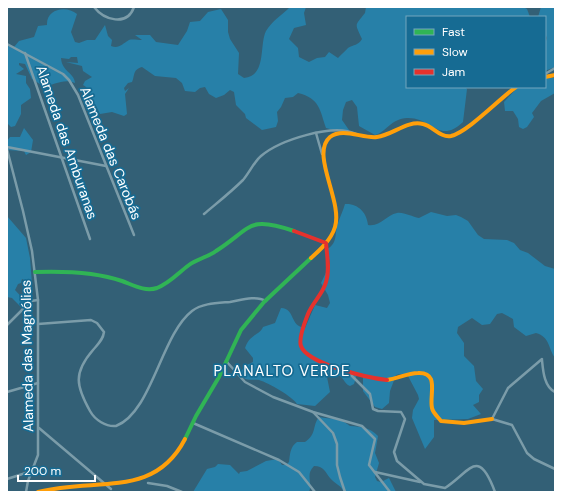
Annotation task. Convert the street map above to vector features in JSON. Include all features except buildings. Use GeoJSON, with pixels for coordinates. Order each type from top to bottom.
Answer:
{"type":"FeatureCollection","features":[{"type":"Feature","properties":{"kind":"street"},"geometry":{"type":"LineString","coordinates":[[94,7],[102,16],[114,20],[124,18],[132,12],[134,7]]}},
{"type":"Feature","properties":{"kind":"street","name":"Alameda das Carobás"},"geometry":{"type":"LineString","coordinates":[[7,44],[52,67],[69,80],[78,95],[134,235]]}},
{"type":"Feature","properties":{"kind":"street","name":"Alameda das Amburanas"},"geometry":{"type":"LineString","coordinates":[[25,53],[90,239]]}},
{"type":"Feature","properties":{"kind":"street"},"geometry":{"type":"LineString","coordinates":[[546,74],[555,68]]}},
{"type":"Feature","properties":{"kind":"street"},"geometry":{"type":"LineString","coordinates":[[322,154],[324,146],[330,137],[341,133],[379,138],[409,124],[417,123],[426,125],[446,136],[451,136],[515,88]]}},
{"type":"Feature","properties":{"kind":"street"},"geometry":{"type":"LineString","coordinates":[[204,214],[239,184],[263,155],[297,138],[316,132],[345,130],[362,136]]}},
{"type":"Feature","properties":{"kind":"street"},"geometry":{"type":"LineString","coordinates":[[142,485],[156,478],[179,455],[193,423],[241,331],[266,301],[326,243],[332,234],[337,218],[335,196],[324,164],[316,132]]}},
{"type":"Feature","properties":{"kind":"street"},"geometry":{"type":"LineString","coordinates":[[7,148],[106,166]]}},
{"type":"Feature","properties":{"kind":"street","name":"Alameda das Magnólias"},"geometry":{"type":"LineString","coordinates":[[7,148],[23,211],[35,272],[38,300],[38,455],[28,481],[26,492]]}},
{"type":"Feature","properties":{"kind":"street"},"geometry":{"type":"LineString","coordinates":[[35,272],[53,271],[94,276],[152,289],[162,286],[199,258],[210,255],[246,229],[259,223],[289,230],[326,243]]}},
{"type":"Feature","properties":{"kind":"street"},"geometry":{"type":"LineString","coordinates":[[326,243],[328,272],[326,284],[323,292],[308,313],[300,343],[310,357],[386,380],[417,374],[426,374],[431,378],[432,383],[433,410],[441,421],[464,423],[492,418],[512,425],[528,453],[534,459],[555,469]]}},
{"type":"Feature","properties":{"kind":"street"},"geometry":{"type":"LineString","coordinates":[[38,324],[91,320],[101,328],[104,332],[103,338],[82,365],[78,381],[81,393],[92,414],[100,422],[116,426],[134,412],[160,365],[175,332],[192,311],[204,306],[221,303],[259,298],[266,301]]}},
{"type":"Feature","properties":{"kind":"street"},"geometry":{"type":"LineString","coordinates":[[7,325],[31,301],[38,300]]}},
{"type":"Feature","properties":{"kind":"street"},"geometry":{"type":"LineString","coordinates":[[492,418],[508,388],[542,359],[544,377],[552,391],[555,392]]}},
{"type":"Feature","properties":{"kind":"street"},"geometry":{"type":"LineString","coordinates":[[226,361],[245,382],[273,397],[313,412],[362,426],[375,439],[369,465],[390,492]]}},
{"type":"Feature","properties":{"kind":"street"},"geometry":{"type":"LineString","coordinates":[[343,368],[370,394],[373,409],[378,411],[401,412],[406,419],[394,452],[397,461],[422,483],[427,486],[444,488],[472,466],[477,466],[486,472],[495,492]]}},
{"type":"Feature","properties":{"kind":"street"},"geometry":{"type":"LineString","coordinates":[[7,392],[38,383]]}},
{"type":"Feature","properties":{"kind":"street"},"geometry":{"type":"LineString","coordinates":[[313,412],[332,433],[337,444],[337,465],[345,492]]}},
{"type":"Feature","properties":{"kind":"street"},"geometry":{"type":"LineString","coordinates":[[193,423],[279,460],[299,472],[315,492]]}},
{"type":"Feature","properties":{"kind":"street"},"geometry":{"type":"LineString","coordinates":[[38,428],[111,489]]}},
{"type":"Feature","properties":{"kind":"street"},"geometry":{"type":"LineString","coordinates":[[7,479],[33,470]]}},
{"type":"Feature","properties":{"kind":"street"},"geometry":{"type":"LineString","coordinates":[[374,472],[422,483]]}},
{"type":"Feature","properties":{"kind":"street"},"geometry":{"type":"LineString","coordinates":[[147,483],[167,486],[182,492]]}},
{"type":"Feature","properties":{"kind":"street"},"geometry":{"type":"LineString","coordinates":[[38,492],[57,489],[126,488]]}},
{"type":"Feature","properties":{"kind":"shaded area"},"geometry":{"type":"Polygon","coordinates":[[[290,7],[306,7],[304,13],[306,25],[294,28],[289,39],[298,48],[299,57],[309,62],[317,58],[325,57],[329,52],[338,58],[348,48],[359,43],[362,39],[357,23],[365,13],[366,7],[523,7],[527,9],[530,16],[406,16],[406,88],[467,89],[463,122],[448,131],[441,131],[423,121],[407,118],[397,120],[382,132],[375,135],[359,126],[357,107],[352,100],[346,102],[342,120],[349,130],[346,133],[326,128],[318,106],[315,102],[311,98],[298,93],[293,97],[285,98],[277,112],[278,121],[276,127],[262,130],[246,118],[245,114],[236,105],[234,92],[230,90],[224,95],[216,98],[209,94],[205,87],[200,88],[195,92],[185,91],[182,83],[176,78],[155,76],[142,67],[134,73],[132,82],[128,83],[124,88],[125,91],[129,88],[125,94],[127,114],[124,116],[112,112],[100,114],[96,106],[90,100],[88,89],[83,85],[85,81],[92,77],[83,71],[82,66],[66,62],[78,63],[77,57],[71,57],[69,59],[61,58],[63,66],[73,76],[75,83],[66,81],[47,86],[43,86],[32,79],[25,64],[19,63],[19,65],[24,69],[16,74],[26,76],[26,83],[30,89],[31,98],[21,105],[21,114],[15,126],[11,127],[7,123],[7,43],[14,47],[19,41],[34,37],[38,26],[47,25],[50,15],[58,10],[62,9],[73,11],[77,14],[71,32],[75,42],[79,43],[87,40],[95,40],[105,25],[108,36],[112,40],[111,46],[116,47],[129,40],[142,40],[135,35],[150,35],[156,42],[178,45],[187,31],[190,22],[200,21],[208,12],[221,9],[228,20],[228,32],[230,39],[239,53],[238,74],[244,78],[251,76],[256,72],[261,59],[266,31],[274,21],[290,7]]]}},
{"type":"Feature","properties":{"kind":"shaded area"},"geometry":{"type":"Polygon","coordinates":[[[541,7],[555,7],[555,67],[546,71],[546,16],[538,16],[541,7]]]}},
{"type":"Feature","properties":{"kind":"shaded area"},"geometry":{"type":"Polygon","coordinates":[[[546,78],[555,78],[555,93],[541,101],[532,113],[534,117],[527,127],[523,129],[519,127],[518,119],[513,111],[505,111],[504,102],[517,88],[546,88],[546,78]]]}},
{"type":"Feature","properties":{"kind":"shaded area"},"geometry":{"type":"Polygon","coordinates":[[[24,128],[33,140],[31,152],[26,155],[24,151],[7,150],[7,141],[10,137],[20,137],[24,128]]]}},
{"type":"Feature","properties":{"kind":"shaded area"},"geometry":{"type":"Polygon","coordinates":[[[345,204],[358,207],[364,213],[368,225],[380,223],[397,213],[419,218],[431,212],[447,216],[456,215],[468,221],[478,235],[484,239],[507,240],[514,243],[520,250],[528,253],[545,266],[555,269],[555,358],[544,337],[536,333],[526,336],[514,327],[513,319],[502,313],[497,314],[490,324],[482,325],[472,318],[458,327],[457,333],[464,343],[464,356],[474,366],[476,381],[483,389],[479,395],[479,402],[473,405],[481,414],[468,419],[434,420],[434,437],[425,449],[412,418],[413,410],[419,399],[408,376],[400,374],[396,375],[390,391],[389,403],[382,409],[375,407],[363,391],[363,376],[357,374],[354,384],[350,386],[339,375],[327,377],[330,392],[315,406],[297,404],[286,394],[269,384],[259,380],[247,379],[241,376],[240,373],[245,366],[253,362],[253,358],[245,348],[247,343],[252,337],[262,330],[263,327],[275,323],[281,308],[289,311],[294,321],[300,327],[305,328],[315,305],[327,308],[330,303],[328,295],[321,283],[330,264],[327,249],[334,242],[337,226],[345,204]]]}},
{"type":"Feature","properties":{"kind":"shaded area"},"geometry":{"type":"Polygon","coordinates":[[[7,216],[26,238],[30,258],[32,284],[22,279],[21,283],[18,284],[15,290],[27,303],[22,308],[12,298],[7,297],[7,216]]]}},
{"type":"Feature","properties":{"kind":"shaded area"},"geometry":{"type":"Polygon","coordinates":[[[319,417],[336,419],[347,423],[350,426],[365,428],[378,436],[375,453],[379,463],[375,477],[377,481],[381,482],[389,478],[396,492],[344,492],[322,468],[314,466],[310,472],[309,492],[193,492],[207,469],[215,467],[218,464],[230,465],[239,474],[240,472],[247,471],[266,461],[278,459],[282,465],[286,465],[289,462],[293,446],[297,442],[305,442],[309,439],[319,417]]]}},
{"type":"Feature","properties":{"kind":"traffic: fast"},"geometry":{"type":"LineString","coordinates":[[35,272],[90,274],[112,278],[139,288],[153,289],[174,278],[195,261],[213,253],[251,226],[267,224],[294,231]]}},
{"type":"Feature","properties":{"kind":"traffic: fast"},"geometry":{"type":"LineString","coordinates":[[185,439],[196,416],[219,377],[241,330],[264,302],[311,258]]}},
{"type":"Feature","properties":{"kind":"traffic: slow"},"geometry":{"type":"LineString","coordinates":[[546,77],[555,75]]}},
{"type":"Feature","properties":{"kind":"traffic: slow"},"geometry":{"type":"LineString","coordinates":[[311,258],[328,240],[335,227],[335,204],[323,155],[325,145],[330,137],[341,133],[377,137],[417,123],[427,125],[440,134],[451,136],[475,122],[515,88]]}},
{"type":"Feature","properties":{"kind":"traffic: slow"},"geometry":{"type":"LineString","coordinates":[[387,380],[414,373],[429,376],[432,385],[432,408],[434,413],[441,421],[464,423],[492,419]]}},
{"type":"Feature","properties":{"kind":"traffic: slow"},"geometry":{"type":"LineString","coordinates":[[38,492],[60,488],[122,482],[140,478],[157,470],[172,458],[185,439]]}},
{"type":"Feature","properties":{"kind":"traffic: jam"},"geometry":{"type":"LineString","coordinates":[[294,231],[326,243],[328,263],[328,273],[325,286],[308,314],[301,334],[301,346],[306,353],[314,359],[326,364],[353,373],[387,380]]}},
{"type":"Feature","properties":{"kind":"district","name":"PLANALTO VERDE"},"geometry":{"type":"Point","coordinates":[282,371]}}]}
